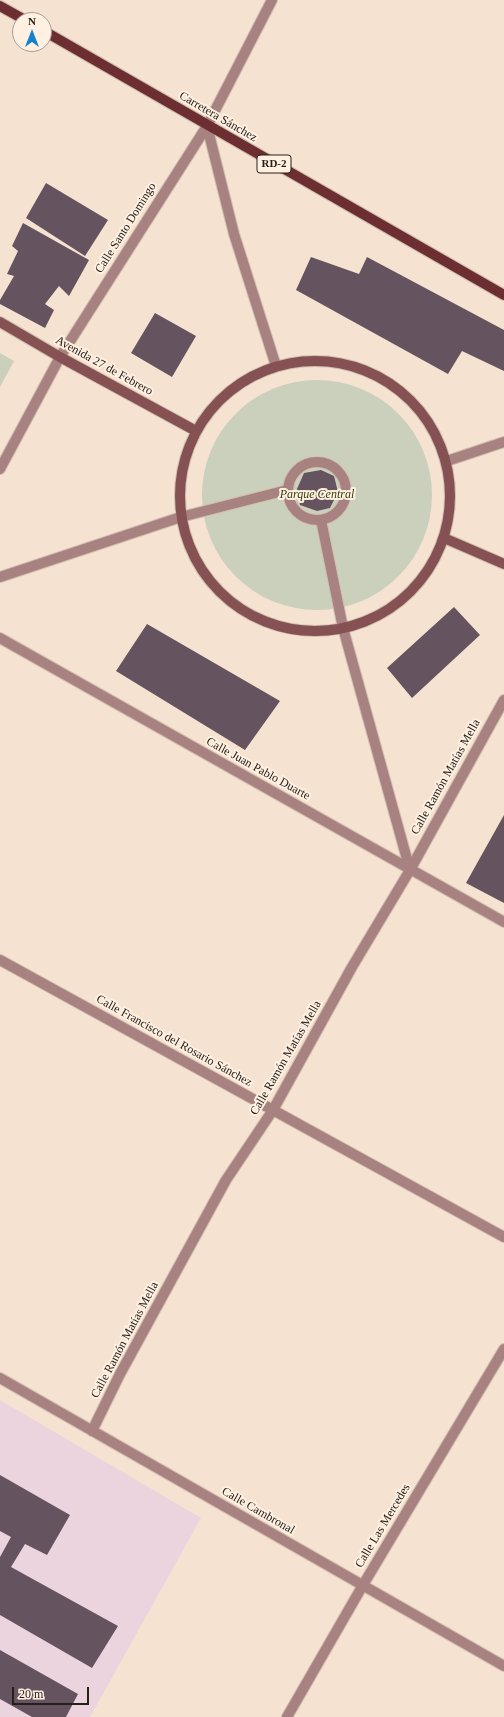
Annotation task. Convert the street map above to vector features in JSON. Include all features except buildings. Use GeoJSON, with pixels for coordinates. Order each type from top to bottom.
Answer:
{"type":"FeatureCollection","features":[{"type":"Feature","properties":{"kind":"main road"},"geometry":{"type":"LineString","coordinates":[[0,6],[12,13]]}},
{"type":"Feature","properties":{"kind":"main road","name":"Carretera Sánchez"},"geometry":{"type":"LineString","coordinates":[[52,36],[206,126],[504,295]]}},
{"type":"Feature","properties":{"kind":"street","name":"Calle Santo Domingo"},"geometry":{"type":"LineString","coordinates":[[0,470],[60,357],[206,126],[272,0]]}},
{"type":"Feature","properties":{"kind":"street"},"geometry":{"type":"LineString","coordinates":[[206,126],[234,234],[276,366]]}},
{"type":"Feature","properties":{"kind":"street","name":"Avenida 27 de Febrero"},"geometry":{"type":"LineString","coordinates":[[0,322],[60,357],[196,431]]}},
{"type":"Feature","properties":{"kind":"street"},"geometry":{"type":"LineString","coordinates":[[319,361],[362,368],[400,390],[429,422],[447,461],[451,500],[444,538],[429,570],[406,596],[376,616],[343,628],[299,630],[257,618],[221,593],[195,558],[181,517],[182,473],[196,431],[217,402],[244,381],[276,366],[319,361]]}},
{"type":"Feature","properties":{"kind":"street"},"geometry":{"type":"LineString","coordinates":[[447,461],[504,442]]}},
{"type":"Feature","properties":{"kind":"street"},"geometry":{"type":"LineString","coordinates":[[317,461],[328,464],[338,470],[344,479],[346,489],[345,500],[340,509],[332,517],[321,520],[311,520],[301,516],[293,508],[288,499],[287,490],[289,481],[299,467],[307,463],[317,461]]}},
{"type":"Feature","properties":{"kind":"street"},"geometry":{"type":"LineString","coordinates":[[0,577],[181,517],[287,490]]}},
{"type":"Feature","properties":{"kind":"street"},"geometry":{"type":"LineString","coordinates":[[321,520],[343,628],[410,870]]}},
{"type":"Feature","properties":{"kind":"street"},"geometry":{"type":"LineString","coordinates":[[444,538],[504,564]]}},
{"type":"Feature","properties":{"kind":"street","name":"Calle Juan Pablo Duarte"},"geometry":{"type":"LineString","coordinates":[[0,638],[504,922]]}},
{"type":"Feature","properties":{"kind":"street","name":"Calle Ramón Matías Mella"},"geometry":{"type":"LineString","coordinates":[[92,1431],[120,1374],[226,1180],[273,1110],[352,966],[500,718],[504,700]]}},
{"type":"Feature","properties":{"kind":"street","name":"Calle Francisco del Rosario Sánchez"},"geometry":{"type":"LineString","coordinates":[[0,960],[504,1236]]}},
{"type":"Feature","properties":{"kind":"street","name":"Calle Las Mercedes"},"geometry":{"type":"LineString","coordinates":[[287,1717],[363,1585],[504,1349]]}},
{"type":"Feature","properties":{"kind":"street","name":"Calle Cambronal"},"geometry":{"type":"LineString","coordinates":[[0,1378],[504,1666]]}},
{"type":"Feature","properties":{"kind":"shaded area"},"geometry":{"type":"Polygon","coordinates":[[[0,1400],[201,1518],[90,1717],[0,1717],[0,1400]]]}},
{"type":"Feature","properties":{"kind":"green space"},"geometry":{"type":"Polygon","coordinates":[[[0,353],[14,361],[0,387],[0,353]]]}},
{"type":"Feature","properties":{"kind":"green space","name":"Parque Central"},"geometry":{"type":"Polygon","coordinates":[[[306,380],[328,380],[350,385],[371,393],[390,406],[406,422],[419,441],[427,462],[432,484],[430,517],[419,549],[406,568],[390,584],[371,597],[350,605],[328,610],[306,610],[284,605],[263,597],[244,584],[228,568],[215,549],[207,528],[202,506],[202,484],[207,462],[215,441],[228,422],[244,406],[263,393],[284,385],[306,380]]]}}]}
